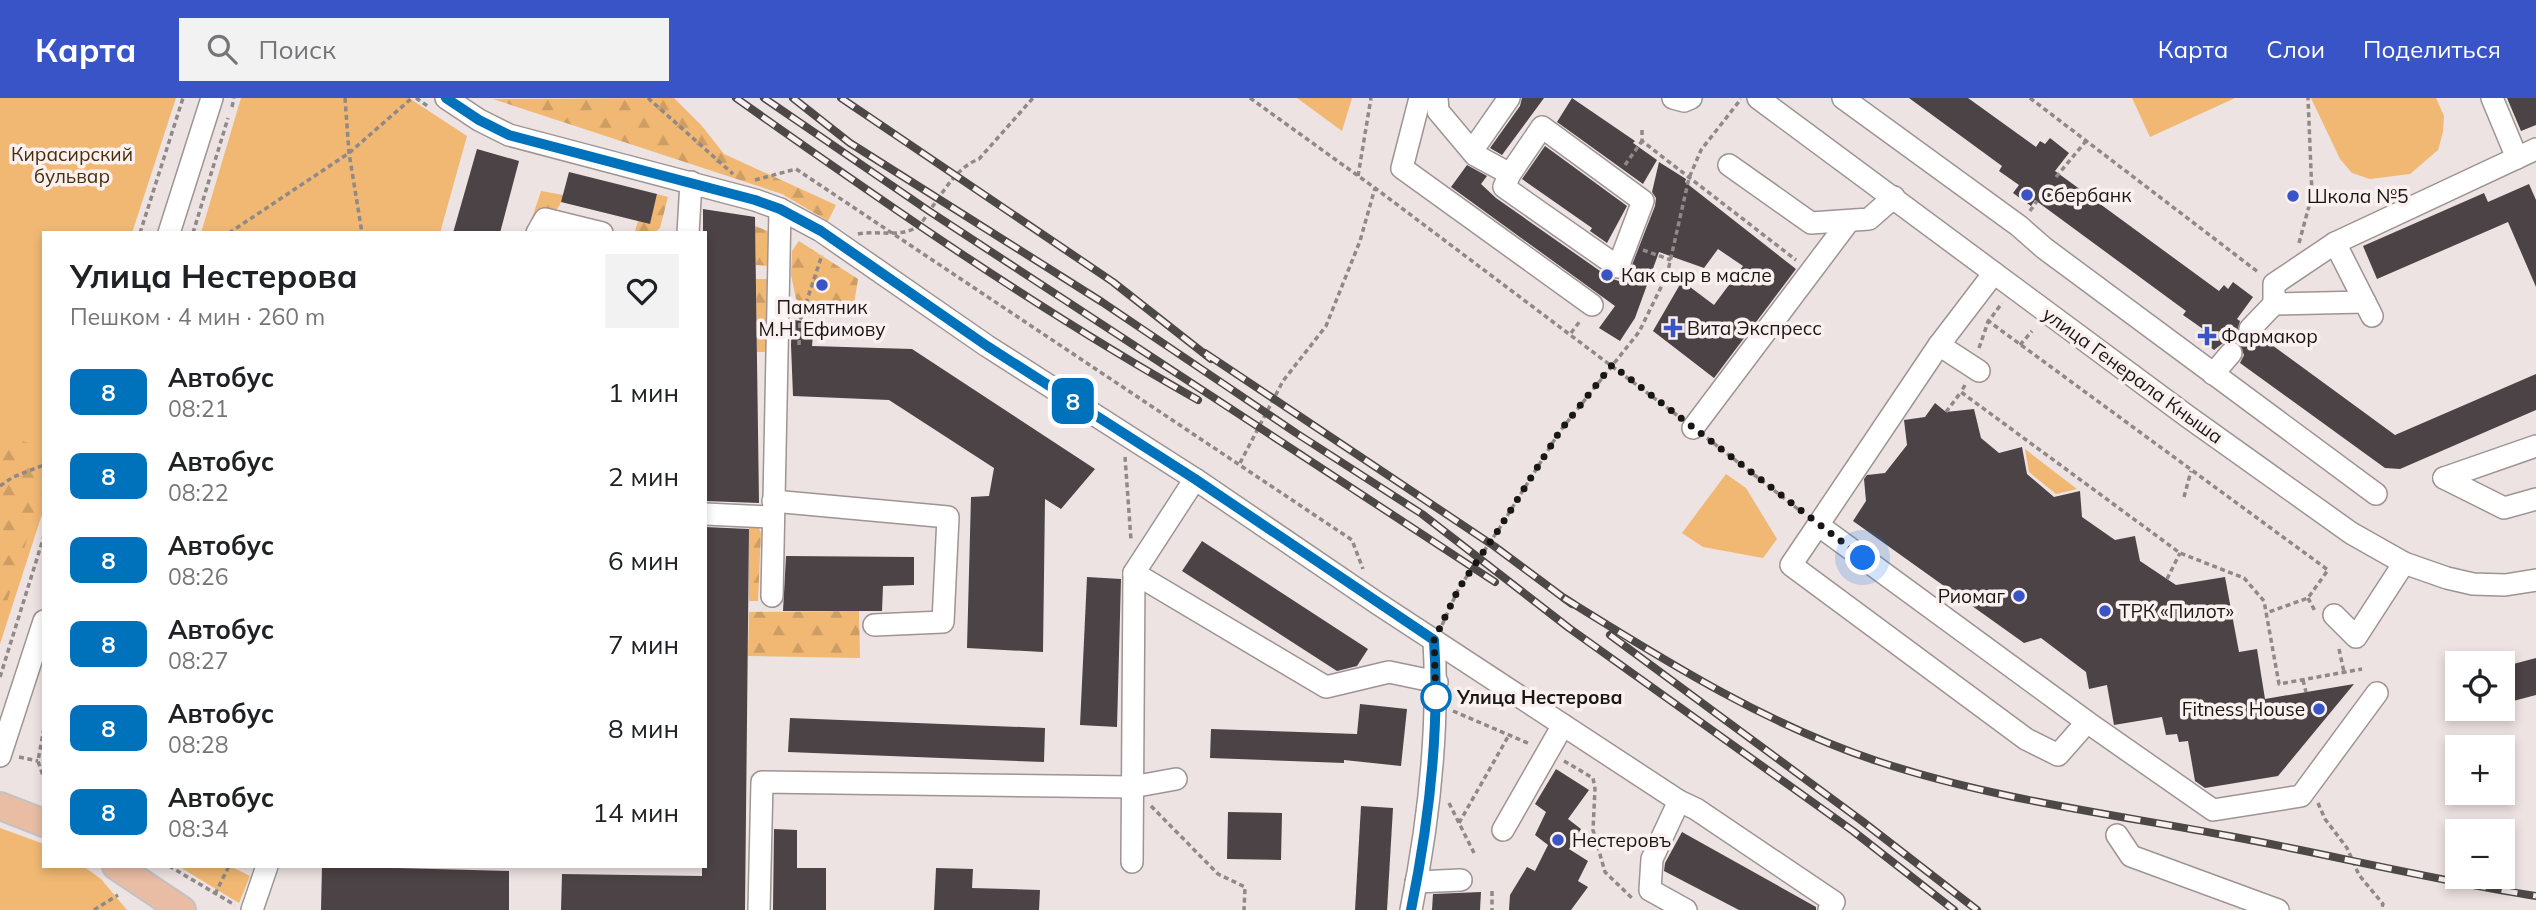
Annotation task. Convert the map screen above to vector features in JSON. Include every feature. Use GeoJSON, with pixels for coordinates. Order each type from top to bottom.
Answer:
{"type":"FeatureCollection","features":[{"type":"Feature","properties":{"kind":"main road"},"geometry":{"type":"LineString","coordinates":[[0,806],[42,822]]}},
{"type":"Feature","properties":{"kind":"main road"},"geometry":{"type":"LineString","coordinates":[[120,868],[182,910]]}},
{"type":"Feature","properties":{"kind":"street"},"geometry":{"type":"LineString","coordinates":[[170,231],[212,98]]}},
{"type":"Feature","properties":{"kind":"street"},"geometry":{"type":"LineString","coordinates":[[446,98],[479,120],[509,135],[755,200],[780,209],[821,231],[987,346],[1195,479],[1377,603],[1679,801],[1696,809],[1834,902],[1829,910]]}},
{"type":"Feature","properties":{"kind":"street"},"geometry":{"type":"LineString","coordinates":[[1420,98],[1402,168],[1592,305]]}},
{"type":"Feature","properties":{"kind":"street"},"geometry":{"type":"LineString","coordinates":[[1437,98],[1438,111],[1475,155],[1510,174]]}},
{"type":"Feature","properties":{"kind":"street"},"geometry":{"type":"LineString","coordinates":[[1472,150],[1509,98]]}},
{"type":"Feature","properties":{"kind":"street"},"geometry":{"type":"LineString","coordinates":[[1673,98],[1677,101],[1691,98]]}},
{"type":"Feature","properties":{"kind":"street","name":"улица Генерала Кныша"},"geometry":{"type":"LineString","coordinates":[[1758,98],[2351,533],[2404,563],[2447,578],[2473,584],[2505,585],[2536,580]]}},
{"type":"Feature","properties":{"kind":"street"},"geometry":{"type":"LineString","coordinates":[[1843,98],[2019,226],[2044,248],[2376,494]]}},
{"type":"Feature","properties":{"kind":"street"},"geometry":{"type":"LineString","coordinates":[[2250,329],[2274,294],[2300,267],[2335,243],[2526,153],[2492,98]]}},
{"type":"Feature","properties":{"kind":"street"},"geometry":{"type":"LineString","coordinates":[[1542,127],[1614,179],[1643,201],[1618,267],[1504,187],[1542,127]]}},
{"type":"Feature","properties":{"kind":"street"},"geometry":{"type":"LineString","coordinates":[[1729,165],[1811,223],[1869,219],[1894,197]]}},
{"type":"Feature","properties":{"kind":"street"},"geometry":{"type":"LineString","coordinates":[[688,231],[691,182]]}},
{"type":"Feature","properties":{"kind":"street"},"geometry":{"type":"LineString","coordinates":[[772,596],[780,209]]}},
{"type":"Feature","properties":{"kind":"street"},"geometry":{"type":"LineString","coordinates":[[538,231],[545,219],[594,231]]}},
{"type":"Feature","properties":{"kind":"street"},"geometry":{"type":"LineString","coordinates":[[1693,428],[1849,221]]}},
{"type":"Feature","properties":{"kind":"street"},"geometry":{"type":"LineString","coordinates":[[2274,294],[2369,309],[2335,243]]}},
{"type":"Feature","properties":{"kind":"street"},"geometry":{"type":"LineString","coordinates":[[1994,273],[1939,345],[1791,565],[2026,739],[2058,755],[2087,722]]}},
{"type":"Feature","properties":{"kind":"street"},"geometry":{"type":"LineString","coordinates":[[1939,345],[1976,369]]}},
{"type":"Feature","properties":{"kind":"street"},"geometry":{"type":"LineString","coordinates":[[2213,374],[2231,353]]}},
{"type":"Feature","properties":{"kind":"street"},"geometry":{"type":"LineString","coordinates":[[2536,446],[2444,478],[2504,508],[2536,499]]}},
{"type":"Feature","properties":{"kind":"street"},"geometry":{"type":"LineString","coordinates":[[1132,862],[1134,573],[1195,479]]}},
{"type":"Feature","properties":{"kind":"street"},"geometry":{"type":"LineString","coordinates":[[707,514],[773,509],[948,517],[943,622],[874,625]]}},
{"type":"Feature","properties":{"kind":"street"},"geometry":{"type":"LineString","coordinates":[[1818,525],[2087,722],[2213,810],[2301,796],[2377,693]]}},
{"type":"Feature","properties":{"kind":"street"},"geometry":{"type":"LineString","coordinates":[[2333,615],[2356,637],[2404,563]]}},
{"type":"Feature","properties":{"kind":"street"},"geometry":{"type":"LineString","coordinates":[[1134,573],[1326,687],[1389,672],[1437,682]]}},
{"type":"Feature","properties":{"kind":"street"},"geometry":{"type":"LineString","coordinates":[[0,755],[42,627]]}},
{"type":"Feature","properties":{"kind":"street"},"geometry":{"type":"LineString","coordinates":[[1411,910],[1432,769],[1437,682],[1434,640]]}},
{"type":"Feature","properties":{"kind":"street"},"geometry":{"type":"LineString","coordinates":[[1503,830],[1563,725]]}},
{"type":"Feature","properties":{"kind":"street"},"geometry":{"type":"LineString","coordinates":[[759,910],[762,782],[1132,787],[1176,779]]}},
{"type":"Feature","properties":{"kind":"street"},"geometry":{"type":"LineString","coordinates":[[1672,907],[1650,890],[1652,859],[1679,801]]}},
{"type":"Feature","properties":{"kind":"street"},"geometry":{"type":"LineString","coordinates":[[2117,835],[2131,856],[2278,910]]}},
{"type":"Feature","properties":{"kind":"street"},"geometry":{"type":"LineString","coordinates":[[252,910],[266,868]]}},
{"type":"Feature","properties":{"kind":"street"},"geometry":{"type":"LineString","coordinates":[[1416,883],[1461,880]]}},
{"type":"Feature","properties":{"kind":"path"},"geometry":{"type":"LineString","coordinates":[[141,231],[183,98]]}},
{"type":"Feature","properties":{"kind":"path"},"geometry":{"type":"LineString","coordinates":[[194,231],[234,98]]}},
{"type":"Feature","properties":{"kind":"path"},"geometry":{"type":"LineString","coordinates":[[345,98],[349,153],[362,231]]}},
{"type":"Feature","properties":{"kind":"path"},"geometry":{"type":"LineString","coordinates":[[232,231],[349,153],[412,98]]}},
{"type":"Feature","properties":{"kind":"path"},"geometry":{"type":"LineString","coordinates":[[648,98],[734,174]]}},
{"type":"Feature","properties":{"kind":"path"},"geometry":{"type":"LineString","coordinates":[[896,234],[919,226],[955,177],[970,163],[979,159],[1033,98]]}},
{"type":"Feature","properties":{"kind":"path"},"geometry":{"type":"LineString","coordinates":[[1250,98],[1612,365],[1818,525]]}},
{"type":"Feature","properties":{"kind":"path"},"geometry":{"type":"LineString","coordinates":[[1358,176],[1371,98]]}},
{"type":"Feature","properties":{"kind":"path"},"geometry":{"type":"LineString","coordinates":[[1434,640],[1459,588],[1560,431],[1639,332],[1667,275],[1689,178],[1701,150],[1742,98]]}},
{"type":"Feature","properties":{"kind":"path"},"geometry":{"type":"LineString","coordinates":[[2030,98],[2087,141],[2274,294]]}},
{"type":"Feature","properties":{"kind":"path"},"geometry":{"type":"LineString","coordinates":[[2300,267],[2299,241],[2312,195],[2308,98]]}},
{"type":"Feature","properties":{"kind":"path"},"geometry":{"type":"LineString","coordinates":[[1614,179],[1642,141],[1642,130]]}},
{"type":"Feature","properties":{"kind":"path"},"geometry":{"type":"LineString","coordinates":[[1642,141],[1812,272]]}},
{"type":"Feature","properties":{"kind":"path"},"geometry":{"type":"LineString","coordinates":[[2056,177],[2087,141]]}},
{"type":"Feature","properties":{"kind":"path"},"geometry":{"type":"LineString","coordinates":[[755,200],[743,183],[796,169],[1352,540],[1377,603]]}},
{"type":"Feature","properties":{"kind":"path"},"geometry":{"type":"LineString","coordinates":[[1239,464],[1283,381],[1326,326],[1360,241],[1375,188]]}},
{"type":"Feature","properties":{"kind":"path"},"geometry":{"type":"LineString","coordinates":[[1627,244],[1671,260]]}},
{"type":"Feature","properties":{"kind":"path"},"geometry":{"type":"LineString","coordinates":[[799,346],[800,321],[823,254]]}},
{"type":"Feature","properties":{"kind":"path"},"geometry":{"type":"LineString","coordinates":[[1978,293],[1988,322],[2328,570],[2308,598],[2266,613]]}},
{"type":"Feature","properties":{"kind":"path"},"geometry":{"type":"LineString","coordinates":[[1946,412],[1976,369],[1988,322],[2000,307]]}},
{"type":"Feature","properties":{"kind":"path"},"geometry":{"type":"LineString","coordinates":[[2020,345],[2032,331]]}},
{"type":"Feature","properties":{"kind":"path"},"geometry":{"type":"LineString","coordinates":[[1961,392],[2180,553],[2244,578],[2264,601],[2279,684],[2362,669]]}},
{"type":"Feature","properties":{"kind":"path"},"geometry":{"type":"LineString","coordinates":[[1125,452],[1134,573]]}},
{"type":"Feature","properties":{"kind":"path"},"geometry":{"type":"LineString","coordinates":[[0,486],[13,477],[42,465]]}},
{"type":"Feature","properties":{"kind":"path"},"geometry":{"type":"LineString","coordinates":[[2184,497],[2191,471]]}},
{"type":"Feature","properties":{"kind":"path"},"geometry":{"type":"LineString","coordinates":[[0,677],[42,542]]}},
{"type":"Feature","properties":{"kind":"path"},"geometry":{"type":"LineString","coordinates":[[2167,579],[2180,553]]}},
{"type":"Feature","properties":{"kind":"path"},"geometry":{"type":"LineString","coordinates":[[2303,680],[2306,692]]}},
{"type":"Feature","properties":{"kind":"path"},"geometry":{"type":"LineString","coordinates":[[1436,704],[1548,751],[1593,778],[1593,830],[1605,872],[1634,901]]}},
{"type":"Feature","properties":{"kind":"path"},"geometry":{"type":"LineString","coordinates":[[1459,822],[1509,735]]}},
{"type":"Feature","properties":{"kind":"path"},"geometry":{"type":"LineString","coordinates":[[42,738],[37,761],[42,774]]}},
{"type":"Feature","properties":{"kind":"path"},"geometry":{"type":"LineString","coordinates":[[2310,785],[2325,819],[2347,848],[2359,875],[2383,904],[2381,910]]}},
{"type":"Feature","properties":{"kind":"path"},"geometry":{"type":"LineString","coordinates":[[1132,787],[1218,874],[1245,887],[1244,910]]}},
{"type":"Feature","properties":{"kind":"path"},"geometry":{"type":"LineString","coordinates":[[1448,801],[1475,855]]}},
{"type":"Feature","properties":{"kind":"path"},"geometry":{"type":"LineString","coordinates":[[172,868],[243,910]]}},
{"type":"Feature","properties":{"kind":"path"},"geometry":{"type":"LineString","coordinates":[[215,894],[228,868]]}},
{"type":"Feature","properties":{"kind":"path"},"geometry":{"type":"LineString","coordinates":[[1492,891],[1492,910]]}},
{"type":"Feature","properties":{"kind":"path"},"geometry":{"type":"LineString","coordinates":[[94,910],[118,895]]}},
{"type":"Feature","properties":{"kind":"green space","name":"Кирасирский бульвар"},"geometry":{"type":"Polygon","coordinates":[[[0,98],[176,98],[133,231],[42,231],[42,514],[0,644],[0,98]]]}},
{"type":"Feature","properties":{"kind":"green space"},"geometry":{"type":"Polygon","coordinates":[[[241,98],[409,98],[467,136],[441,231],[202,231],[241,98]]]}},
{"type":"Feature","properties":{"kind":"green space"},"geometry":{"type":"Polygon","coordinates":[[[674,98],[702,126],[724,154],[836,205],[828,221],[782,194],[493,99],[674,98]]]}},
{"type":"Feature","properties":{"kind":"green space"},"geometry":{"type":"Polygon","coordinates":[[[1297,98],[1352,98],[1342,131],[1297,98]]]}},
{"type":"Feature","properties":{"kind":"green space"},"geometry":{"type":"Polygon","coordinates":[[[2132,98],[2235,98],[2150,137],[2132,98]]]}},
{"type":"Feature","properties":{"kind":"green space"},"geometry":{"type":"Polygon","coordinates":[[[2311,98],[2436,98],[2444,116],[2438,150],[2410,174],[2370,179],[2352,173],[2340,159],[2311,98]]]}},
{"type":"Feature","properties":{"kind":"green space"},"geometry":{"type":"Polygon","coordinates":[[[541,191],[563,195],[558,208],[550,217],[528,231],[541,191]]]}},
{"type":"Feature","properties":{"kind":"green space"},"geometry":{"type":"Polygon","coordinates":[[[657,194],[668,197],[660,228],[656,231],[635,231],[638,221],[650,223],[657,194]]]}},
{"type":"Feature","properties":{"kind":"green space"},"geometry":{"type":"Polygon","coordinates":[[[755,226],[770,232],[771,266],[756,265],[755,226]]]}},
{"type":"Feature","properties":{"kind":"green space"},"geometry":{"type":"Polygon","coordinates":[[[799,241],[858,279],[853,310],[815,307],[814,311],[796,299],[791,275],[792,251],[799,241]]]}},
{"type":"Feature","properties":{"kind":"green space"},"geometry":{"type":"Polygon","coordinates":[[[756,279],[768,279],[770,352],[757,352],[756,279]]]}},
{"type":"Feature","properties":{"kind":"green space"},"geometry":{"type":"Polygon","coordinates":[[[0,435],[42,446],[42,493],[0,623],[0,435]]]}},
{"type":"Feature","properties":{"kind":"green space"},"geometry":{"type":"Polygon","coordinates":[[[2025,449],[2077,489],[2056,494],[2029,472],[2025,449]]]}},
{"type":"Feature","properties":{"kind":"green space"},"geometry":{"type":"Polygon","coordinates":[[[1726,474],[1746,488],[1777,539],[1763,558],[1703,547],[1682,533],[1726,474]]]}},
{"type":"Feature","properties":{"kind":"green space"},"geometry":{"type":"Polygon","coordinates":[[[749,526],[758,526],[761,533],[758,601],[749,601],[749,526]]]}},
{"type":"Feature","properties":{"kind":"green space"},"geometry":{"type":"Polygon","coordinates":[[[859,611],[860,658],[748,656],[749,612],[859,611]]]}},
{"type":"Feature","properties":{"kind":"green space"},"geometry":{"type":"Polygon","coordinates":[[[0,828],[42,843],[42,868],[86,868],[101,879],[127,910],[0,910],[0,828]]]}},
{"type":"Feature","properties":{"kind":"green space"},"geometry":{"type":"Polygon","coordinates":[[[181,868],[234,868],[250,876],[239,903],[181,868]]]}},
{"type":"Feature","properties":{"kind":"building"},"geometry":{"type":"Polygon","coordinates":[[[1522,98],[1544,98],[1502,155],[1490,148],[1520,106],[1522,98]]]}},
{"type":"Feature","properties":{"kind":"building"},"geometry":{"type":"Polygon","coordinates":[[[1572,98],[1635,141],[1633,143],[1657,160],[1643,184],[1557,122],[1572,98]]]}},
{"type":"Feature","properties":{"kind":"building"},"geometry":{"type":"Polygon","coordinates":[[[1909,98],[1968,98],[2036,147],[2040,141],[2045,144],[2050,138],[2069,153],[2055,171],[2219,291],[2224,285],[2228,289],[2233,282],[2253,297],[2237,319],[2240,321],[2237,332],[2241,339],[2253,342],[2261,337],[2395,435],[2536,374],[2536,410],[2400,469],[2385,468],[2240,363],[2244,355],[2239,343],[2227,340],[2214,350],[2197,337],[2203,329],[2183,315],[2186,311],[2035,200],[2031,206],[2013,193],[2019,185],[1999,171],[2002,166],[1909,98]]]}},
{"type":"Feature","properties":{"kind":"building"},"geometry":{"type":"Polygon","coordinates":[[[2507,98],[2536,98],[2536,125],[2521,131],[2507,98]]]}},
{"type":"Feature","properties":{"kind":"building"},"geometry":{"type":"Polygon","coordinates":[[[1545,146],[1627,206],[1607,243],[1590,231],[1592,228],[1522,179],[1545,146]]]}},
{"type":"Feature","properties":{"kind":"building"},"geometry":{"type":"Polygon","coordinates":[[[477,149],[519,161],[501,231],[454,231],[477,149]]]}},
{"type":"Feature","properties":{"kind":"building"},"geometry":{"type":"Polygon","coordinates":[[[1659,162],[1686,179],[1685,182],[1796,269],[1714,378],[1653,331],[1682,281],[1714,305],[1743,266],[1718,249],[1704,268],[1659,252],[1635,318],[1620,341],[1599,328],[1615,306],[1451,187],[1467,165],[1487,176],[1481,184],[1496,198],[1610,278],[1625,283],[1655,206],[1656,198],[1652,192],[1659,162]]]}},
{"type":"Feature","properties":{"kind":"building"},"geometry":{"type":"Polygon","coordinates":[[[569,172],[657,194],[650,224],[561,202],[569,172]]]}},
{"type":"Feature","properties":{"kind":"building"},"geometry":{"type":"Polygon","coordinates":[[[2529,184],[2536,200],[2536,287],[2508,222],[2377,279],[2363,246],[2484,193],[2488,202],[2529,184]]]}},
{"type":"Feature","properties":{"kind":"building"},"geometry":{"type":"Polygon","coordinates":[[[703,209],[755,217],[759,503],[707,501],[707,231],[703,231],[703,209]]]}},
{"type":"Feature","properties":{"kind":"building"},"geometry":{"type":"Polygon","coordinates":[[[792,320],[814,322],[812,346],[912,349],[1095,469],[1061,509],[1045,499],[1043,652],[967,648],[971,497],[989,496],[994,468],[889,400],[793,396],[792,320]]]}},
{"type":"Feature","properties":{"kind":"building","name":"ТРК «Пилот»"},"geometry":{"type":"Polygon","coordinates":[[[1935,403],[1946,412],[1974,409],[1981,438],[1999,453],[2022,447],[2027,474],[2054,497],[2080,491],[2082,517],[2115,540],[2135,536],[2140,561],[2176,585],[2225,577],[2239,652],[2257,649],[2265,699],[2354,684],[2278,776],[2205,788],[2195,781],[2188,741],[2179,742],[2177,734],[2166,735],[2162,717],[2114,725],[2107,685],[2089,689],[2086,672],[2041,638],[2024,643],[1853,521],[1866,501],[1864,479],[1867,475],[1885,473],[1907,445],[1904,420],[1925,417],[1935,403]]]}},
{"type":"Feature","properties":{"kind":"building"},"geometry":{"type":"Polygon","coordinates":[[[707,527],[749,529],[745,910],[561,910],[562,874],[702,876],[702,868],[707,868],[707,527]]]}},
{"type":"Feature","properties":{"kind":"building"},"geometry":{"type":"Polygon","coordinates":[[[1202,541],[1368,649],[1357,666],[1337,671],[1182,571],[1202,541]]]}},
{"type":"Feature","properties":{"kind":"building"},"geometry":{"type":"Polygon","coordinates":[[[786,556],[914,557],[914,585],[883,586],[882,611],[783,611],[786,556]]]}},
{"type":"Feature","properties":{"kind":"building"},"geometry":{"type":"Polygon","coordinates":[[[1087,577],[1121,579],[1117,727],[1080,725],[1087,577]]]}},
{"type":"Feature","properties":{"kind":"building"},"geometry":{"type":"Polygon","coordinates":[[[2536,658],[2536,695],[2515,701],[2515,664],[2536,658]]]}},
{"type":"Feature","properties":{"kind":"building"},"geometry":{"type":"Polygon","coordinates":[[[1360,704],[1407,709],[1401,766],[1344,760],[1344,763],[1210,758],[1211,729],[1357,734],[1360,704]]]}},
{"type":"Feature","properties":{"kind":"building"},"geometry":{"type":"Polygon","coordinates":[[[790,718],[1045,728],[1044,762],[788,752],[790,718]]]}},
{"type":"Feature","properties":{"kind":"building","name":"Нестеровъ"},"geometry":{"type":"Polygon","coordinates":[[[1556,769],[1589,790],[1568,819],[1581,829],[1569,849],[1588,861],[1578,881],[1588,887],[1571,910],[1509,910],[1510,895],[1527,867],[1535,871],[1548,845],[1535,835],[1546,812],[1535,804],[1556,769]]]}},
{"type":"Feature","properties":{"kind":"building"},"geometry":{"type":"Polygon","coordinates":[[[1361,806],[1393,808],[1387,910],[1355,910],[1361,806]]]}},
{"type":"Feature","properties":{"kind":"building"},"geometry":{"type":"Polygon","coordinates":[[[1228,812],[1282,813],[1281,860],[1227,859],[1228,812]]]}},
{"type":"Feature","properties":{"kind":"building"},"geometry":{"type":"Polygon","coordinates":[[[774,829],[797,830],[797,868],[826,868],[826,910],[773,910],[774,829]]]}},
{"type":"Feature","properties":{"kind":"building"},"geometry":{"type":"Polygon","coordinates":[[[1682,832],[1816,907],[1816,910],[1739,910],[1664,871],[1665,863],[1682,832]]]}},
{"type":"Feature","properties":{"kind":"building"},"geometry":{"type":"Polygon","coordinates":[[[322,868],[509,871],[509,910],[321,910],[322,868]]]}},
{"type":"Feature","properties":{"kind":"building"},"geometry":{"type":"Polygon","coordinates":[[[936,868],[973,869],[972,888],[1040,890],[1039,910],[934,910],[936,868]]]}},
{"type":"Feature","properties":{"kind":"building"},"geometry":{"type":"Polygon","coordinates":[[[1481,892],[1480,910],[1432,910],[1433,894],[1481,892]]]}},
{"type":"Feature","properties":{"kind":"railway"},"geometry":{"type":"LineString","coordinates":[[736,98],[1021,293],[1198,400]]}},
{"type":"Feature","properties":{"kind":"railway"},"geometry":{"type":"LineString","coordinates":[[764,98],[929,211],[1495,582]]}},
{"type":"Feature","properties":{"kind":"railway"},"geometry":{"type":"LineString","coordinates":[[793,98],[850,143],[1102,302],[1422,514],[1569,628],[1853,831],[1954,910]]}},
{"type":"Feature","properties":{"kind":"railway"},"geometry":{"type":"LineString","coordinates":[[841,98],[1113,282],[1211,359]]}},
{"type":"Feature","properties":{"kind":"railway"},"geometry":{"type":"LineString","coordinates":[[1205,353],[1494,546],[1572,604]]}},
{"type":"Feature","properties":{"kind":"railway"},"geometry":{"type":"LineString","coordinates":[[1564,598],[1677,667],[1755,710],[1835,746],[1877,761],[2008,796],[2536,896]]}},
{"type":"Feature","properties":{"kind":"railway"},"geometry":{"type":"LineString","coordinates":[[1610,635],[1862,821],[1977,910]]}},
{"type":"Feature","properties":{"kind":"bus line","name":"8"},"geometry":{"type":"LineString","coordinates":[[446,98],[492,128],[509,135],[755,200],[780,209],[821,231],[912,296],[1195,479],[1434,640],[1437,682],[1432,769],[1411,910]]}},
{"type":"Feature","properties":{"kind":"place","name":"Сбербанк"},"geometry":{"type":"Point","coordinates":[2027,195]}},
{"type":"Feature","properties":{"kind":"place","name":"Школа №5"},"geometry":{"type":"Point","coordinates":[2293,196]}},
{"type":"Feature","properties":{"kind":"place","name":"Как сыр в масле"},"geometry":{"type":"Point","coordinates":[1607,275]}},
{"type":"Feature","properties":{"kind":"place","name":"Памятник М.Н. Ефимову"},"geometry":{"type":"Point","coordinates":[822,285]}},
{"type":"Feature","properties":{"kind":"place","name":"Вита Экспресс"},"geometry":{"type":"Point","coordinates":[1673,328]}},
{"type":"Feature","properties":{"kind":"place","name":"Фармакор"},"geometry":{"type":"Point","coordinates":[2207,336]}},
{"type":"Feature","properties":{"kind":"place","name":"Риомаг"},"geometry":{"type":"Point","coordinates":[2019,596]}},
{"type":"Feature","properties":{"kind":"place","name":"ТРК «Пилот»"},"geometry":{"type":"Point","coordinates":[2105,611]}},
{"type":"Feature","properties":{"kind":"place","name":"Улица Нестерова"},"geometry":{"type":"Point","coordinates":[1436,697]}},
{"type":"Feature","properties":{"kind":"place","name":"Fitness House"},"geometry":{"type":"Point","coordinates":[2319,709]}},
{"type":"Feature","properties":{"kind":"place","name":"Нестеровъ"},"geometry":{"type":"Point","coordinates":[1558,840]}},
{"type":"Feature","properties":{"kind":"route"},"geometry":{"type":"LineString","coordinates":[[1436,697],[1436,700],[1434,640],[1459,588],[1560,431],[1612,365],[1863,558]]}}]}
